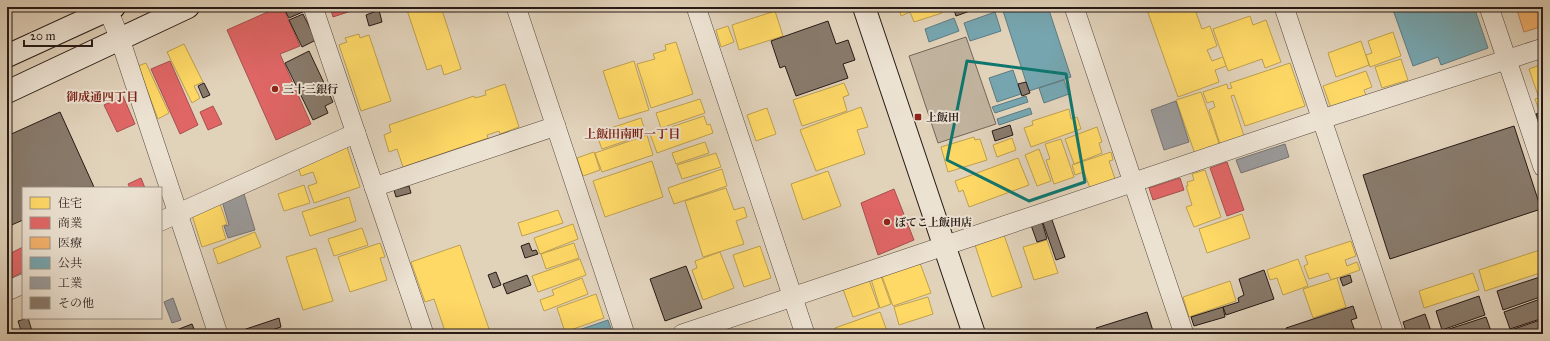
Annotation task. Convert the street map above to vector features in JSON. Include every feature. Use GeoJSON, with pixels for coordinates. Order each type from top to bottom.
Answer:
{"type":"FeatureCollection","features":[{"type":"Feature","properties":{"kind":"street"},"geometry":{"type":"LineString","coordinates":[[7,92],[188,7]]}},
{"type":"Feature","properties":{"kind":"street"},"geometry":{"type":"LineString","coordinates":[[313,7],[424,334]]}},
{"type":"Feature","properties":{"kind":"street"},"geometry":{"type":"LineString","coordinates":[[516,7],[625,334]]}},
{"type":"Feature","properties":{"kind":"street"},"geometry":{"type":"LineString","coordinates":[[696,7],[805,334]]}},
{"type":"Feature","properties":{"kind":"street"},"geometry":{"type":"LineString","coordinates":[[864,7],[974,334]]}},
{"type":"Feature","properties":{"kind":"street"},"geometry":{"type":"LineString","coordinates":[[1074,7],[1184,334]]}},
{"type":"Feature","properties":{"kind":"street"},"geometry":{"type":"LineString","coordinates":[[1284,7],[1394,334]]}},
{"type":"Feature","properties":{"kind":"street"},"geometry":{"type":"LineString","coordinates":[[1490,7],[1543,167]]}},
{"type":"Feature","properties":{"kind":"street"},"geometry":{"type":"LineString","coordinates":[[7,56],[111,8],[161,187]]}},
{"type":"Feature","properties":{"kind":"street"},"geometry":{"type":"LineString","coordinates":[[682,334],[1322,119],[1543,48]]}},
{"type":"Feature","properties":{"kind":"street"},"geometry":{"type":"LineString","coordinates":[[374,187],[556,126]]}},
{"type":"Feature","properties":{"kind":"street"},"geometry":{"type":"LineString","coordinates":[[169,217],[356,133]]}},
{"type":"Feature","properties":{"kind":"street"},"geometry":{"type":"LineString","coordinates":[[162,192],[169,217],[218,334]]}},
{"type":"Feature","properties":{"kind":"street"},"geometry":{"type":"LineString","coordinates":[[7,291],[22,284]]}},
{"type":"Feature","properties":{"kind":"highlighted area"},"geometry":{"type":"Polygon","coordinates":[[[967,61],[1066,74],[1085,182],[1029,201],[947,160],[967,61]]]}},
{"type":"Feature","properties":{"kind":"shaded area"},"geometry":{"type":"Polygon","coordinates":[[[966,37],[996,124],[938,143],[909,56],[966,37]]]}},
{"type":"Feature","properties":{"kind":"building: 住宅"},"geometry":{"type":"Polygon","coordinates":[[[383,7],[402,7],[384,12],[383,7]]]}},
{"type":"Feature","properties":{"kind":"building: 住宅"},"geometry":{"type":"Polygon","coordinates":[[[406,7],[441,7],[461,69],[444,75],[441,65],[427,70],[406,7]]]}},
{"type":"Feature","properties":{"kind":"building: 住宅"},"geometry":{"type":"Polygon","coordinates":[[[899,7],[940,7],[942,13],[914,22],[910,12],[901,16],[899,7]]]}},
{"type":"Feature","properties":{"kind":"building: 住宅"},"geometry":{"type":"Polygon","coordinates":[[[1146,7],[1194,7],[1202,29],[1210,26],[1217,46],[1207,50],[1212,61],[1223,57],[1226,66],[1215,70],[1219,82],[1178,97],[1146,7]]]}},
{"type":"Feature","properties":{"kind":"building: 住宅"},"geometry":{"type":"Polygon","coordinates":[[[775,11],[783,36],[739,50],[732,25],[775,11]]]}},
{"type":"Feature","properties":{"kind":"building: 住宅"},"geometry":{"type":"Polygon","coordinates":[[[1250,16],[1253,25],[1266,20],[1281,62],[1265,68],[1262,59],[1228,71],[1213,29],[1250,16]]]}},
{"type":"Feature","properties":{"kind":"building: 住宅"},"geometry":{"type":"Polygon","coordinates":[[[728,26],[734,42],[721,47],[716,30],[728,26]]]}},
{"type":"Feature","properties":{"kind":"building: 住宅"},"geometry":{"type":"Polygon","coordinates":[[[1393,32],[1401,56],[1370,67],[1366,55],[1372,53],[1368,41],[1393,32]]]}},
{"type":"Feature","properties":{"kind":"building: 住宅"},"geometry":{"type":"Polygon","coordinates":[[[359,34],[360,38],[369,35],[391,101],[361,111],[339,45],[347,42],[345,38],[359,34]]]}},
{"type":"Feature","properties":{"kind":"building: 住宅"},"geometry":{"type":"Polygon","coordinates":[[[1361,41],[1369,65],[1336,77],[1328,53],[1361,41]]]}},
{"type":"Feature","properties":{"kind":"building: 住宅"},"geometry":{"type":"Polygon","coordinates":[[[676,42],[693,94],[651,108],[637,64],[655,59],[653,54],[666,50],[665,45],[676,42]]]}},
{"type":"Feature","properties":{"kind":"building: 住宅"},"geometry":{"type":"Polygon","coordinates":[[[184,44],[203,82],[194,86],[200,98],[192,103],[167,52],[184,44]]]}},
{"type":"Feature","properties":{"kind":"building: 住宅"},"geometry":{"type":"Polygon","coordinates":[[[1401,59],[1408,80],[1382,88],[1375,67],[1401,59]]]}},
{"type":"Feature","properties":{"kind":"building: 住宅"},"geometry":{"type":"Polygon","coordinates":[[[634,61],[649,110],[619,119],[603,71],[634,61]]]}},
{"type":"Feature","properties":{"kind":"building: 住宅"},"geometry":{"type":"Polygon","coordinates":[[[146,63],[169,113],[158,119],[138,66],[146,63]]]}},
{"type":"Feature","properties":{"kind":"building: 住宅"},"geometry":{"type":"Polygon","coordinates":[[[1290,63],[1305,106],[1245,126],[1234,95],[1231,96],[1244,136],[1220,144],[1209,110],[1215,107],[1213,101],[1207,103],[1203,92],[1227,84],[1228,89],[1232,88],[1230,83],[1290,63]]]}},
{"type":"Feature","properties":{"kind":"building: 住宅"},"geometry":{"type":"Polygon","coordinates":[[[1543,64],[1543,109],[1539,110],[1535,99],[1539,98],[1529,69],[1543,64]]]}},
{"type":"Feature","properties":{"kind":"building: 住宅"},"geometry":{"type":"Polygon","coordinates":[[[1366,71],[1372,87],[1364,90],[1366,96],[1331,108],[1323,86],[1366,71]]]}},
{"type":"Feature","properties":{"kind":"building: 住宅"},"geometry":{"type":"Polygon","coordinates":[[[844,83],[849,95],[843,97],[847,111],[802,126],[793,100],[844,83]]]}},
{"type":"Feature","properties":{"kind":"building: 住宅"},"geometry":{"type":"Polygon","coordinates":[[[505,84],[519,127],[500,134],[499,131],[487,135],[488,138],[403,167],[397,149],[389,152],[384,135],[391,132],[389,125],[474,96],[475,98],[486,95],[485,91],[505,84]]]}},
{"type":"Feature","properties":{"kind":"building: 住宅"},"geometry":{"type":"Polygon","coordinates":[[[1201,92],[1220,146],[1195,154],[1176,100],[1201,92]]]}},
{"type":"Feature","properties":{"kind":"building: 住宅"},"geometry":{"type":"Polygon","coordinates":[[[700,99],[705,113],[661,128],[656,113],[700,99]]]}},
{"type":"Feature","properties":{"kind":"building: 住宅"},"geometry":{"type":"Polygon","coordinates":[[[861,107],[868,127],[857,130],[865,154],[816,171],[800,130],[861,107]]]}},
{"type":"Feature","properties":{"kind":"building: 住宅"},"geometry":{"type":"Polygon","coordinates":[[[767,108],[776,134],[756,141],[747,115],[767,108]]]}},
{"type":"Feature","properties":{"kind":"building: 住宅"},"geometry":{"type":"Polygon","coordinates":[[[1069,109],[1071,119],[1077,117],[1081,129],[1031,147],[1024,128],[1033,125],[1032,121],[1069,109]]]}},
{"type":"Feature","properties":{"kind":"building: 住宅"},"geometry":{"type":"Polygon","coordinates":[[[704,116],[707,125],[710,124],[713,133],[657,153],[650,134],[704,116]]]}},
{"type":"Feature","properties":{"kind":"building: 住宅"},"geometry":{"type":"Polygon","coordinates":[[[641,118],[646,134],[602,149],[596,133],[641,118]]]}},
{"type":"Feature","properties":{"kind":"building: 住宅"},"geometry":{"type":"Polygon","coordinates":[[[1097,127],[1102,142],[1099,143],[1102,153],[1074,164],[1065,139],[1097,127]]]}},
{"type":"Feature","properties":{"kind":"building: 住宅"},"geometry":{"type":"Polygon","coordinates":[[[647,135],[653,155],[602,172],[595,153],[647,135]]]}},
{"type":"Feature","properties":{"kind":"building: 住宅"},"geometry":{"type":"Polygon","coordinates":[[[974,137],[975,140],[980,139],[987,160],[948,172],[941,147],[974,137]]]}},
{"type":"Feature","properties":{"kind":"building: 住宅"},"geometry":{"type":"Polygon","coordinates":[[[1012,138],[1016,150],[997,157],[993,145],[1012,138]]]}},
{"type":"Feature","properties":{"kind":"building: 住宅"},"geometry":{"type":"Polygon","coordinates":[[[1061,139],[1074,177],[1054,184],[1046,160],[1050,159],[1045,144],[1061,139]]]}},
{"type":"Feature","properties":{"kind":"building: 住宅"},"geometry":{"type":"Polygon","coordinates":[[[705,142],[709,153],[676,164],[672,153],[705,142]]]}},
{"type":"Feature","properties":{"kind":"building: 住宅"},"geometry":{"type":"Polygon","coordinates":[[[347,147],[360,187],[314,203],[308,186],[317,183],[313,172],[301,176],[298,167],[347,147]]]}},
{"type":"Feature","properties":{"kind":"building: 住宅"},"geometry":{"type":"Polygon","coordinates":[[[1039,149],[1051,181],[1037,186],[1025,155],[1039,149]]]}},
{"type":"Feature","properties":{"kind":"building: 住宅"},"geometry":{"type":"Polygon","coordinates":[[[594,152],[600,170],[583,176],[577,158],[594,152]]]}},
{"type":"Feature","properties":{"kind":"building: 住宅"},"geometry":{"type":"Polygon","coordinates":[[[1111,152],[1113,160],[1109,161],[1115,179],[1090,188],[1084,172],[1075,175],[1072,165],[1111,152]]]}},
{"type":"Feature","properties":{"kind":"building: 住宅"},"geometry":{"type":"Polygon","coordinates":[[[716,153],[721,167],[682,179],[677,165],[716,153]]]}},
{"type":"Feature","properties":{"kind":"building: 住宅"},"geometry":{"type":"Polygon","coordinates":[[[1018,158],[1029,185],[969,207],[963,190],[959,192],[955,181],[1018,158]]]}},
{"type":"Feature","properties":{"kind":"building: 住宅"},"geometry":{"type":"Polygon","coordinates":[[[652,161],[663,197],[605,217],[593,181],[652,161]]]}},
{"type":"Feature","properties":{"kind":"building: 住宅"},"geometry":{"type":"Polygon","coordinates":[[[722,169],[727,186],[674,204],[668,188],[722,169]]]}},
{"type":"Feature","properties":{"kind":"building: 住宅"},"geometry":{"type":"Polygon","coordinates":[[[1205,170],[1221,217],[1194,227],[1186,207],[1192,205],[1186,186],[1188,186],[1187,182],[1194,180],[1192,174],[1205,170]]]}},
{"type":"Feature","properties":{"kind":"building: 住宅"},"geometry":{"type":"Polygon","coordinates":[[[828,171],[841,206],[803,220],[791,184],[828,171]]]}},
{"type":"Feature","properties":{"kind":"building: 住宅"},"geometry":{"type":"Polygon","coordinates":[[[304,185],[310,203],[284,211],[278,194],[304,185]]]}},
{"type":"Feature","properties":{"kind":"building: 住宅"},"geometry":{"type":"Polygon","coordinates":[[[726,188],[734,210],[744,207],[747,217],[736,221],[744,244],[703,257],[685,201],[726,188]]]}},
{"type":"Feature","properties":{"kind":"building: 住宅"},"geometry":{"type":"Polygon","coordinates":[[[349,197],[356,221],[310,236],[302,212],[349,197]]]}},
{"type":"Feature","properties":{"kind":"building: 住宅"},"geometry":{"type":"Polygon","coordinates":[[[219,201],[227,224],[222,226],[226,239],[202,247],[192,215],[206,211],[205,208],[219,201]]]}},
{"type":"Feature","properties":{"kind":"building: 住宅"},"geometry":{"type":"Polygon","coordinates":[[[558,210],[563,223],[522,236],[518,223],[558,210]]]}},
{"type":"Feature","properties":{"kind":"building: 住宅"},"geometry":{"type":"Polygon","coordinates":[[[1242,214],[1250,238],[1207,253],[1199,229],[1242,214]]]}},
{"type":"Feature","properties":{"kind":"building: 住宅"},"geometry":{"type":"Polygon","coordinates":[[[573,224],[578,239],[540,254],[534,238],[573,224]]]}},
{"type":"Feature","properties":{"kind":"building: 住宅"},"geometry":{"type":"Polygon","coordinates":[[[362,228],[368,245],[334,256],[328,239],[362,228]]]}},
{"type":"Feature","properties":{"kind":"building: 住宅"},"geometry":{"type":"Polygon","coordinates":[[[255,232],[261,247],[218,264],[213,249],[255,232]]]}},
{"type":"Feature","properties":{"kind":"building: 住宅"},"geometry":{"type":"Polygon","coordinates":[[[1004,235],[1022,287],[992,297],[975,245],[1004,235]]]}},
{"type":"Feature","properties":{"kind":"building: 住宅"},"geometry":{"type":"Polygon","coordinates":[[[1047,240],[1058,273],[1034,280],[1023,247],[1047,240]]]}},
{"type":"Feature","properties":{"kind":"building: 住宅"},"geometry":{"type":"Polygon","coordinates":[[[1351,241],[1356,256],[1345,260],[1347,266],[1357,262],[1360,270],[1331,280],[1328,273],[1309,279],[1304,266],[1308,264],[1305,256],[1351,241]]]}},
{"type":"Feature","properties":{"kind":"building: 住宅"},"geometry":{"type":"Polygon","coordinates":[[[380,243],[385,257],[380,258],[387,280],[350,292],[338,257],[380,243]]]}},
{"type":"Feature","properties":{"kind":"building: 住宅"},"geometry":{"type":"Polygon","coordinates":[[[574,243],[579,258],[546,269],[541,254],[574,243]]]}},
{"type":"Feature","properties":{"kind":"building: 住宅"},"geometry":{"type":"Polygon","coordinates":[[[460,245],[489,329],[474,334],[446,334],[434,299],[425,302],[411,262],[460,245]]]}},
{"type":"Feature","properties":{"kind":"building: 住宅"},"geometry":{"type":"Polygon","coordinates":[[[760,246],[771,278],[744,287],[733,255],[760,246]]]}},
{"type":"Feature","properties":{"kind":"building: 住宅"},"geometry":{"type":"Polygon","coordinates":[[[316,248],[333,301],[303,310],[286,257],[316,248]]]}},
{"type":"Feature","properties":{"kind":"building: 住宅"},"geometry":{"type":"Polygon","coordinates":[[[1543,249],[1543,272],[1485,291],[1479,270],[1543,249]]]}},
{"type":"Feature","properties":{"kind":"building: 住宅"},"geometry":{"type":"Polygon","coordinates":[[[720,252],[734,288],[703,300],[692,270],[697,268],[695,261],[720,252]]]}},
{"type":"Feature","properties":{"kind":"building: 住宅"},"geometry":{"type":"Polygon","coordinates":[[[580,259],[586,275],[538,292],[532,276],[580,259]]]}},
{"type":"Feature","properties":{"kind":"building: 住宅"},"geometry":{"type":"Polygon","coordinates":[[[1298,259],[1308,286],[1283,295],[1277,278],[1270,280],[1267,270],[1298,259]]]}},
{"type":"Feature","properties":{"kind":"building: 住宅"},"geometry":{"type":"Polygon","coordinates":[[[920,263],[931,293],[893,306],[882,276],[920,263]]]}},
{"type":"Feature","properties":{"kind":"building: 住宅"},"geometry":{"type":"Polygon","coordinates":[[[1473,273],[1479,290],[1424,308],[1419,291],[1473,273]]]}},
{"type":"Feature","properties":{"kind":"building: 住宅"},"geometry":{"type":"Polygon","coordinates":[[[881,276],[891,304],[880,308],[871,279],[881,276]]]}},
{"type":"Feature","properties":{"kind":"building: 住宅"},"geometry":{"type":"Polygon","coordinates":[[[582,278],[588,294],[544,311],[540,300],[554,295],[552,290],[582,278]]]}},
{"type":"Feature","properties":{"kind":"building: 住宅"},"geometry":{"type":"Polygon","coordinates":[[[1337,278],[1346,307],[1313,318],[1303,289],[1337,278]]]}},
{"type":"Feature","properties":{"kind":"building: 住宅"},"geometry":{"type":"Polygon","coordinates":[[[869,280],[879,308],[853,317],[843,289],[869,280]]]}},
{"type":"Feature","properties":{"kind":"building: 住宅"},"geometry":{"type":"Polygon","coordinates":[[[1230,281],[1236,301],[1189,317],[1183,297],[1230,281]]]}},
{"type":"Feature","properties":{"kind":"building: 住宅"},"geometry":{"type":"Polygon","coordinates":[[[596,294],[604,318],[565,332],[557,308],[596,294]]]}},
{"type":"Feature","properties":{"kind":"building: 住宅"},"geometry":{"type":"Polygon","coordinates":[[[928,297],[933,314],[899,325],[894,307],[928,297]]]}},
{"type":"Feature","properties":{"kind":"building: 住宅"},"geometry":{"type":"Polygon","coordinates":[[[880,312],[887,331],[878,334],[837,334],[835,328],[880,312]]]}},
{"type":"Feature","properties":{"kind":"building: 商業","name":"三十三銀行"},"geometry":{"type":"Polygon","coordinates":[[[279,7],[283,7],[300,46],[280,54],[311,124],[276,140],[227,30],[279,7]]]}},
{"type":"Feature","properties":{"kind":"building: 商業"},"geometry":{"type":"Polygon","coordinates":[[[330,7],[353,7],[354,10],[333,17],[330,7]]]}},
{"type":"Feature","properties":{"kind":"building: 商業"},"geometry":{"type":"Polygon","coordinates":[[[170,61],[198,125],[180,134],[151,69],[170,61]]]}},
{"type":"Feature","properties":{"kind":"building: 商業"},"geometry":{"type":"Polygon","coordinates":[[[123,96],[135,124],[117,132],[104,105],[123,96]]]}},
{"type":"Feature","properties":{"kind":"building: 商業"},"geometry":{"type":"Polygon","coordinates":[[[213,106],[222,124],[208,130],[200,112],[213,106]]]}},
{"type":"Feature","properties":{"kind":"building: 商業"},"geometry":{"type":"Polygon","coordinates":[[[1227,162],[1244,210],[1227,216],[1210,168],[1227,162]]]}},
{"type":"Feature","properties":{"kind":"building: 商業"},"geometry":{"type":"Polygon","coordinates":[[[141,178],[145,187],[130,187],[128,184],[141,178]]]}},
{"type":"Feature","properties":{"kind":"building: 商業"},"geometry":{"type":"Polygon","coordinates":[[[1180,178],[1184,190],[1153,200],[1149,188],[1180,178]]]}},
{"type":"Feature","properties":{"kind":"building: 商業","name":"ぼてこ上飯田店"},"geometry":{"type":"Polygon","coordinates":[[[894,189],[914,240],[878,255],[861,203],[894,189]]]}},
{"type":"Feature","properties":{"kind":"building: 商業"},"geometry":{"type":"Polygon","coordinates":[[[22,248],[22,272],[7,280],[7,255],[22,248]]]}},
{"type":"Feature","properties":{"kind":"building: 医療"},"geometry":{"type":"Polygon","coordinates":[[[1516,7],[1543,7],[1543,26],[1524,32],[1516,7]]]}},
{"type":"Feature","properties":{"kind":"building: 公共"},"geometry":{"type":"Polygon","coordinates":[[[1014,7],[1048,7],[1071,77],[1029,91],[1003,11],[1014,7]]]}},
{"type":"Feature","properties":{"kind":"building: 公共"},"geometry":{"type":"Polygon","coordinates":[[[1392,7],[1474,7],[1488,48],[1441,65],[1438,57],[1413,66],[1392,7]]]}},
{"type":"Feature","properties":{"kind":"building: 公共"},"geometry":{"type":"Polygon","coordinates":[[[995,12],[1001,31],[970,41],[964,23],[995,12]]]}},
{"type":"Feature","properties":{"kind":"building: 公共"},"geometry":{"type":"Polygon","coordinates":[[[954,18],[959,31],[929,42],[925,29],[954,18]]]}},
{"type":"Feature","properties":{"kind":"building: 公共"},"geometry":{"type":"Polygon","coordinates":[[[1013,70],[1021,94],[997,102],[989,78],[1013,70]]]}},
{"type":"Feature","properties":{"kind":"building: 公共"},"geometry":{"type":"Polygon","coordinates":[[[1064,80],[1069,94],[1044,103],[1039,88],[1064,80]]]}},
{"type":"Feature","properties":{"kind":"building: 公共"},"geometry":{"type":"Polygon","coordinates":[[[1026,96],[1028,102],[995,113],[992,107],[1026,96]]]}},
{"type":"Feature","properties":{"kind":"building: 公共"},"geometry":{"type":"Polygon","coordinates":[[[1030,108],[1032,114],[999,125],[997,119],[1030,108]]]}},
{"type":"Feature","properties":{"kind":"building: 公共"},"geometry":{"type":"Polygon","coordinates":[[[608,320],[613,334],[567,334],[608,320]]]}},
{"type":"Feature","properties":{"kind":"building: 工業"},"geometry":{"type":"Polygon","coordinates":[[[1176,101],[1189,142],[1164,150],[1151,110],[1176,101]]]}},
{"type":"Feature","properties":{"kind":"building: 工業"},"geometry":{"type":"Polygon","coordinates":[[[1285,144],[1289,157],[1241,173],[1236,160],[1285,144]]]}},
{"type":"Feature","properties":{"kind":"building: 工業"},"geometry":{"type":"Polygon","coordinates":[[[244,194],[255,230],[228,238],[224,226],[229,225],[222,201],[244,194]]]}},
{"type":"Feature","properties":{"kind":"building: 工業"},"geometry":{"type":"Polygon","coordinates":[[[173,298],[181,320],[172,323],[164,302],[173,298]]]}},
{"type":"Feature","properties":{"kind":"building: その他"},"geometry":{"type":"Polygon","coordinates":[[[283,7],[303,7],[305,11],[289,18],[283,7]]]}},
{"type":"Feature","properties":{"kind":"building: その他"},"geometry":{"type":"Polygon","coordinates":[[[953,7],[981,7],[956,16],[953,7]]]}},
{"type":"Feature","properties":{"kind":"building: その他"},"geometry":{"type":"Polygon","coordinates":[[[379,10],[382,22],[369,26],[366,15],[379,10]]]}},
{"type":"Feature","properties":{"kind":"building: その他"},"geometry":{"type":"Polygon","coordinates":[[[303,14],[316,40],[302,47],[289,20],[303,14]]]}},
{"type":"Feature","properties":{"kind":"building: その他"},"geometry":{"type":"Polygon","coordinates":[[[828,21],[836,44],[848,40],[855,60],[843,64],[848,78],[796,96],[785,66],[780,68],[771,41],[828,21]]]}},
{"type":"Feature","properties":{"kind":"building: その他"},"geometry":{"type":"Polygon","coordinates":[[[309,51],[333,102],[325,106],[328,113],[313,120],[285,63],[309,51]]]}},
{"type":"Feature","properties":{"kind":"building: その他"},"geometry":{"type":"Polygon","coordinates":[[[1026,82],[1030,93],[1022,96],[1018,84],[1026,82]]]}},
{"type":"Feature","properties":{"kind":"building: その他"},"geometry":{"type":"Polygon","coordinates":[[[204,83],[210,95],[203,98],[198,86],[204,83]]]}},
{"type":"Feature","properties":{"kind":"building: その他"},"geometry":{"type":"Polygon","coordinates":[[[60,112],[94,187],[22,187],[22,220],[7,227],[7,136],[60,112]]]}},
{"type":"Feature","properties":{"kind":"building: その他"},"geometry":{"type":"Polygon","coordinates":[[[1543,112],[1543,121],[1539,122],[1536,114],[1543,112]]]}},
{"type":"Feature","properties":{"kind":"building: その他"},"geometry":{"type":"Polygon","coordinates":[[[1010,125],[1013,135],[995,141],[992,131],[1010,125]]]}},
{"type":"Feature","properties":{"kind":"building: その他"},"geometry":{"type":"Polygon","coordinates":[[[1514,126],[1541,209],[1390,259],[1363,175],[1514,126]]]}},
{"type":"Feature","properties":{"kind":"building: その他"},"geometry":{"type":"Polygon","coordinates":[[[409,186],[411,193],[396,197],[394,190],[409,186]]]}},
{"type":"Feature","properties":{"kind":"building: その他"},"geometry":{"type":"Polygon","coordinates":[[[1051,217],[1065,257],[1056,260],[1042,220],[1051,217]]]}},
{"type":"Feature","properties":{"kind":"building: その他"},"geometry":{"type":"Polygon","coordinates":[[[1042,222],[1047,239],[1037,242],[1031,225],[1042,222]]]}},
{"type":"Feature","properties":{"kind":"building: その他"},"geometry":{"type":"Polygon","coordinates":[[[529,243],[532,251],[536,250],[538,254],[525,258],[521,246],[529,243]]]}},
{"type":"Feature","properties":{"kind":"building: その他"},"geometry":{"type":"Polygon","coordinates":[[[686,266],[702,308],[665,321],[650,279],[686,266]]]}},
{"type":"Feature","properties":{"kind":"building: その他"},"geometry":{"type":"Polygon","coordinates":[[[1264,270],[1274,299],[1226,315],[1223,307],[1239,302],[1238,298],[1244,295],[1239,279],[1264,270]]]}},
{"type":"Feature","properties":{"kind":"building: その他"},"geometry":{"type":"Polygon","coordinates":[[[496,272],[501,285],[493,288],[488,275],[496,272]]]}},
{"type":"Feature","properties":{"kind":"building: その他"},"geometry":{"type":"Polygon","coordinates":[[[527,275],[531,285],[507,294],[503,284],[527,275]]]}},
{"type":"Feature","properties":{"kind":"building: その他"},"geometry":{"type":"Polygon","coordinates":[[[1350,275],[1352,282],[1343,286],[1340,278],[1350,275]]]}},
{"type":"Feature","properties":{"kind":"building: その他"},"geometry":{"type":"Polygon","coordinates":[[[1543,276],[1543,296],[1503,310],[1497,291],[1543,276]]]}},
{"type":"Feature","properties":{"kind":"building: その他"},"geometry":{"type":"Polygon","coordinates":[[[1479,296],[1485,315],[1442,330],[1436,311],[1479,296]]]}},
{"type":"Feature","properties":{"kind":"building: その他"},"geometry":{"type":"Polygon","coordinates":[[[1543,298],[1543,318],[1510,329],[1504,312],[1543,298]]]}},
{"type":"Feature","properties":{"kind":"building: その他"},"geometry":{"type":"Polygon","coordinates":[[[1353,306],[1357,318],[1351,320],[1356,334],[1287,334],[1286,328],[1353,306]]]}},
{"type":"Feature","properties":{"kind":"building: その他"},"geometry":{"type":"Polygon","coordinates":[[[1223,307],[1225,317],[1194,326],[1191,317],[1223,307]]]}},
{"type":"Feature","properties":{"kind":"building: その他"},"geometry":{"type":"Polygon","coordinates":[[[1147,312],[1154,334],[1098,334],[1096,328],[1147,312]]]}},
{"type":"Feature","properties":{"kind":"building: その他"},"geometry":{"type":"Polygon","coordinates":[[[1425,314],[1432,334],[1407,334],[1403,322],[1425,314]]]}},
{"type":"Feature","properties":{"kind":"building: その他"},"geometry":{"type":"Polygon","coordinates":[[[1486,317],[1492,334],[1443,334],[1443,331],[1486,317]]]}},
{"type":"Feature","properties":{"kind":"building: その他"},"geometry":{"type":"Polygon","coordinates":[[[279,318],[281,327],[260,334],[231,334],[279,318]]]}},
{"type":"Feature","properties":{"kind":"building: その他"},"geometry":{"type":"Polygon","coordinates":[[[28,319],[33,334],[22,334],[18,321],[28,319]]]}},
{"type":"Feature","properties":{"kind":"building: その他"},"geometry":{"type":"Polygon","coordinates":[[[1543,319],[1543,334],[1512,334],[1511,330],[1543,319]]]}},
{"type":"Feature","properties":{"kind":"building: その他"},"geometry":{"type":"Polygon","coordinates":[[[192,324],[196,334],[166,334],[192,324]]]}},
{"type":"Feature","properties":{"kind":"place","name":"三十三銀行"},"geometry":{"type":"Point","coordinates":[275,89]}},
{"type":"Feature","properties":{"kind":"place","name":"上飯田"},"geometry":{"type":"Point","coordinates":[918,117]}},
{"type":"Feature","properties":{"kind":"place","name":"ぼてこ上飯田店"},"geometry":{"type":"Point","coordinates":[887,222]}},
{"type":"Feature","properties":{"kind":"district","name":"御成通四丁目"},"geometry":{"type":"Point","coordinates":[102,97]}},
{"type":"Feature","properties":{"kind":"district","name":"上飯田南町一丁目"},"geometry":{"type":"Point","coordinates":[632,134]}}]}
